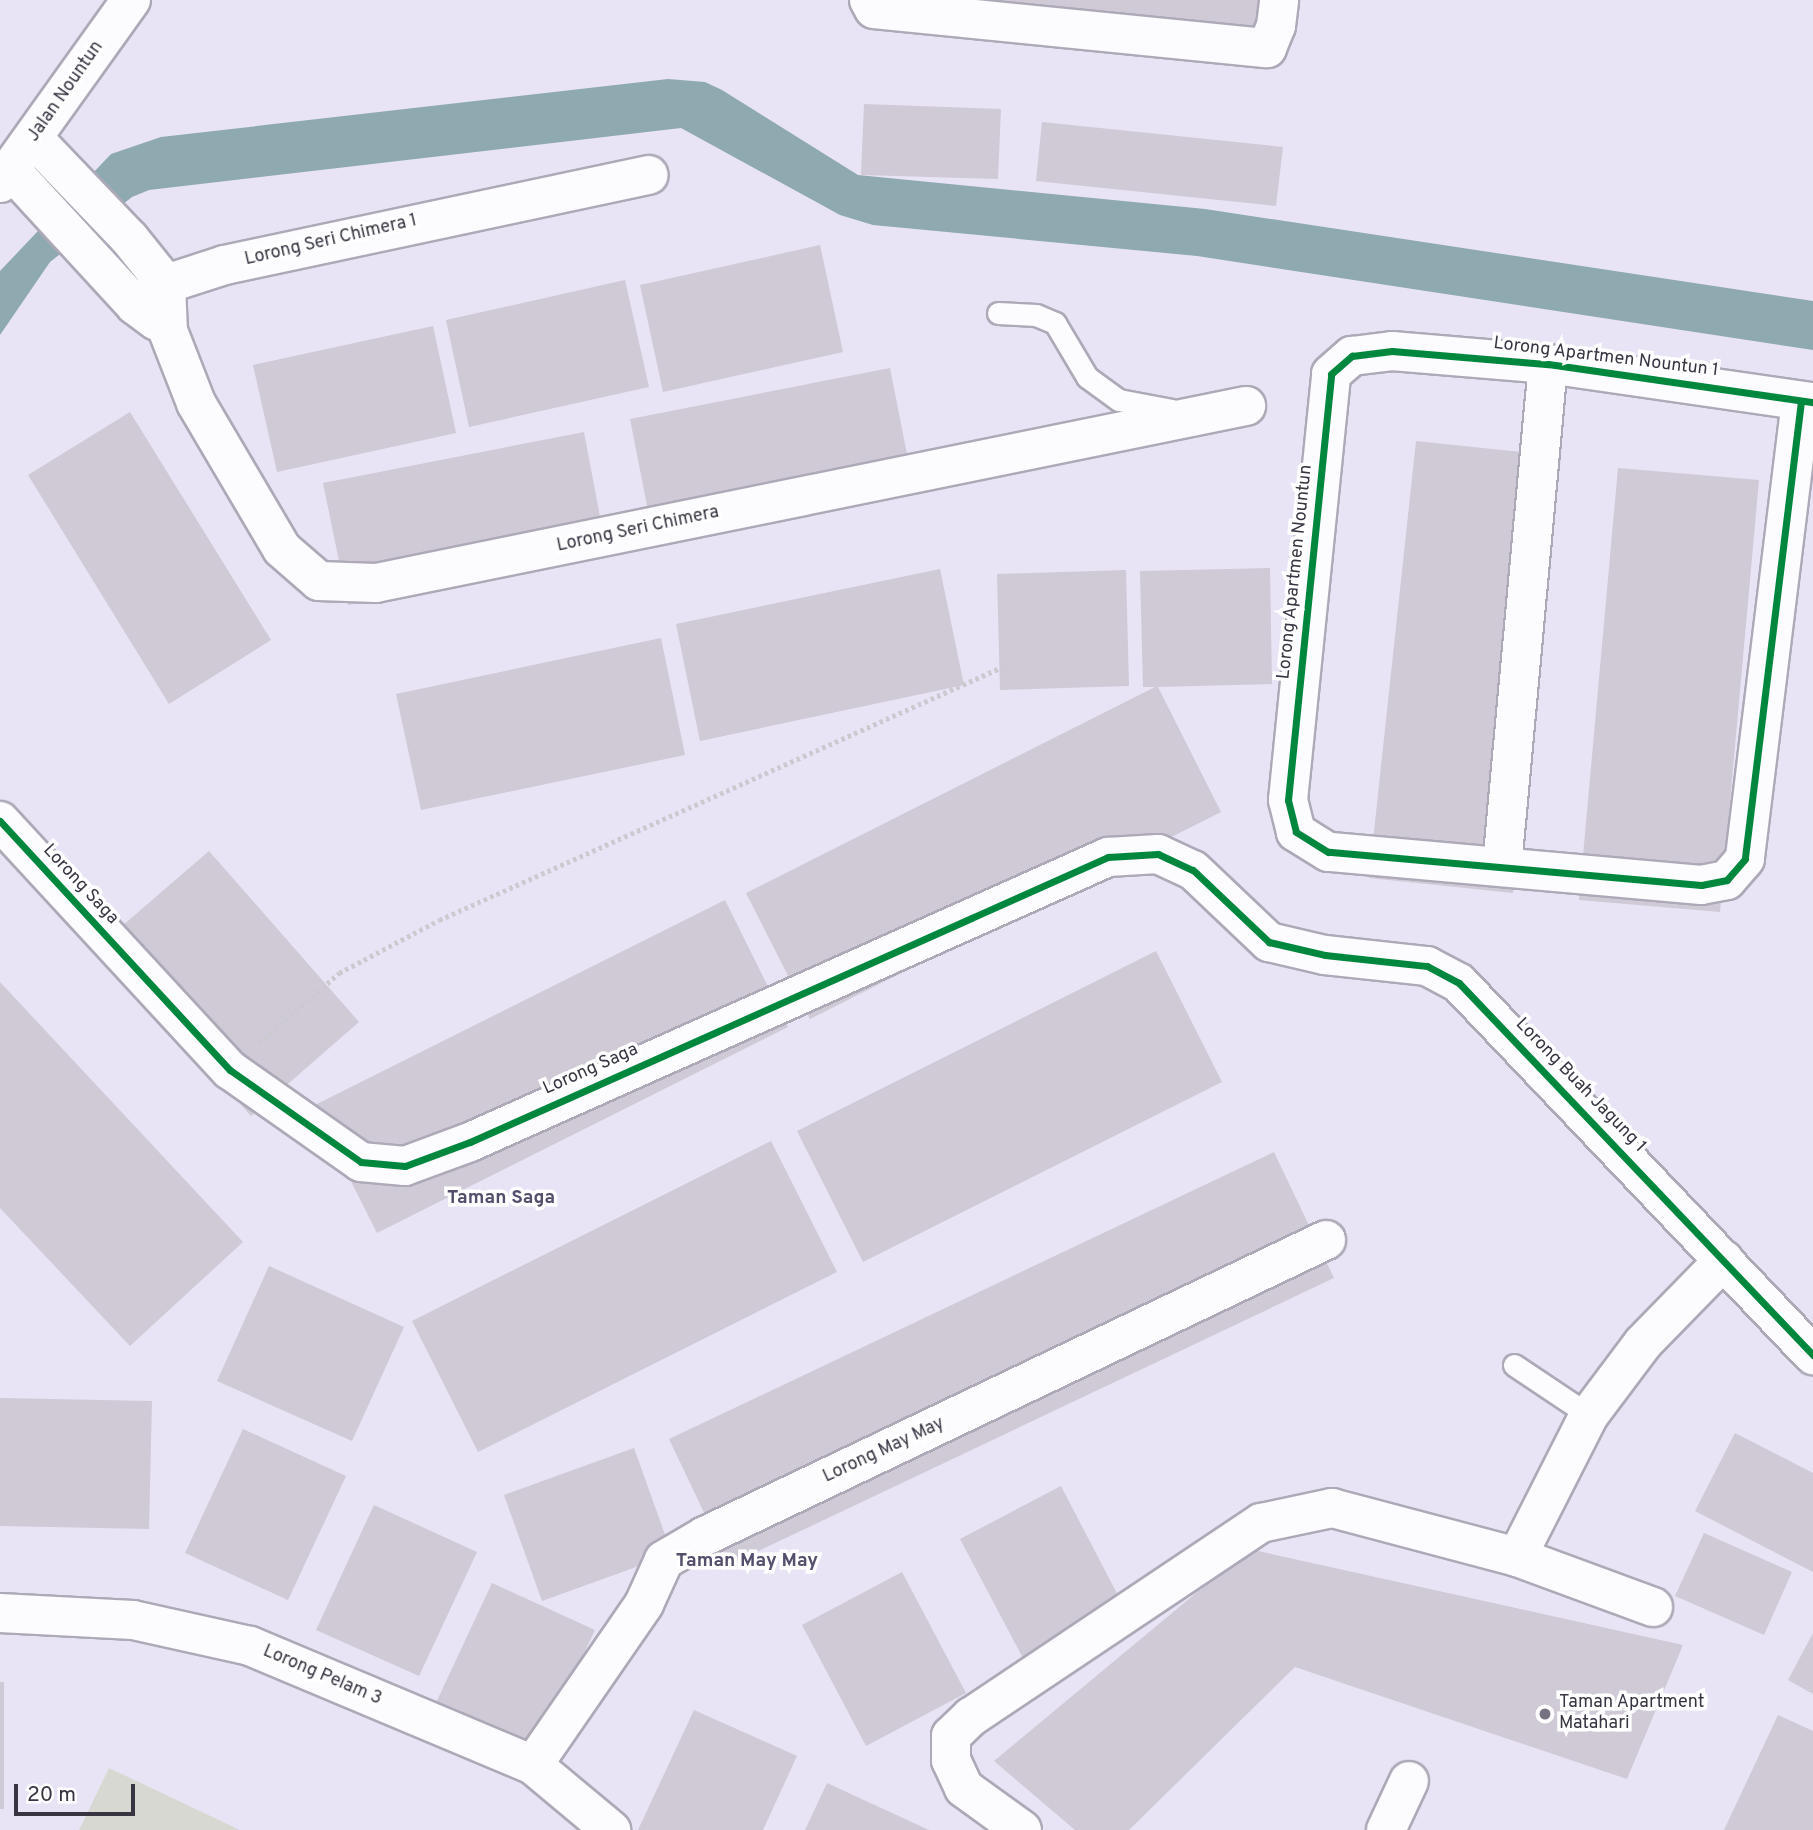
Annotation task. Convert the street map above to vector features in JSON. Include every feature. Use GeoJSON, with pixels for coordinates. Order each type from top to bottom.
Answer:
{"type":"FeatureCollection","features":[{"type":"Feature","properties":{"kind":"street","name":"Jalan Nountun"},"geometry":{"type":"LineString","coordinates":[[5,176],[131,0]]}},
{"type":"Feature","properties":{"kind":"street"},"geometry":{"type":"LineString","coordinates":[[869,0],[874,9],[1267,48],[1276,26],[1279,0]]}},
{"type":"Feature","properties":{"kind":"street"},"geometry":{"type":"LineString","coordinates":[[33,138],[129,238],[150,294]]}},
{"type":"Feature","properties":{"kind":"street","name":"Lorong Seri Chimera 1"},"geometry":{"type":"LineString","coordinates":[[150,294],[225,265],[497,204],[649,175]]}},
{"type":"Feature","properties":{"kind":"street"},"geometry":{"type":"LineString","coordinates":[[5,176],[103,267],[150,294]]}},
{"type":"Feature","properties":{"kind":"street","name":"Lorong Seri Chimera"},"geometry":{"type":"LineString","coordinates":[[150,294],[168,331],[196,403],[282,549],[319,581],[376,583],[1246,406]]}},
{"type":"Feature","properties":{"kind":"street","name":"Lorong Apartmen Nountun 1"},"geometry":{"type":"LineString","coordinates":[[1352,356],[1392,351],[1548,363],[1807,402]]}},
{"type":"Feature","properties":{"kind":"street","name":"Lorong Apartmen Nountun"},"geometry":{"type":"LineString","coordinates":[[1352,356],[1331,374],[1289,800],[1296,832],[1328,852],[1502,866]]}},
{"type":"Feature","properties":{"kind":"street"},"geometry":{"type":"LineString","coordinates":[[1548,363],[1502,866],[1701,886],[1727,880],[1745,859],[1807,402]]}},
{"type":"Feature","properties":{"kind":"street","name":"Lorong Saga"},"geometry":{"type":"LineString","coordinates":[[0,821],[230,1070],[361,1161],[405,1166],[470,1142],[1108,856],[1158,854],[1193,870],[1269,942]]}},
{"type":"Feature","properties":{"kind":"street","name":"Lorong Buah Jagung 1"},"geometry":{"type":"LineString","coordinates":[[1269,942],[1325,955],[1427,966],[1459,983],[1813,1355]]}},
{"type":"Feature","properties":{"kind":"street","name":"Lorong May May"},"geometry":{"type":"LineString","coordinates":[[533,1765],[644,1604],[664,1560],[705,1536],[1326,1240]]}},
{"type":"Feature","properties":{"kind":"street"},"geometry":{"type":"LineString","coordinates":[[1517,1557],[1589,1415],[1643,1343],[1724,1260]]}},
{"type":"Feature","properties":{"kind":"street"},"geometry":{"type":"LineString","coordinates":[[1022,1830],[964,1788],[951,1760],[951,1735],[971,1717],[1261,1523],[1332,1508],[1517,1557],[1653,1606]]}},
{"type":"Feature","properties":{"kind":"street","name":"Lorong Pelam 3"},"geometry":{"type":"LineString","coordinates":[[0,1614],[133,1620],[250,1646],[533,1765],[611,1830]]}},
{"type":"Feature","properties":{"kind":"street"},"geometry":{"type":"LineString","coordinates":[[1386,1830],[1409,1781]]}},
{"type":"Feature","properties":{"kind":"lane"},"geometry":{"type":"LineString","coordinates":[[998,313],[1036,315],[1055,323],[1087,377],[1119,400],[1150,409],[1209,412]]}},
{"type":"Feature","properties":{"kind":"lane"},"geometry":{"type":"LineString","coordinates":[[1514,1365],[1589,1415]]}},
{"type":"Feature","properties":{"kind":"path"},"geometry":{"type":"LineString","coordinates":[[230,1070],[340,973],[428,926],[1009,664]]}},
{"type":"Feature","properties":{"kind":"shaded area"},"geometry":{"type":"Polygon","coordinates":[[[668,79],[705,82],[722,90],[858,175],[1205,209],[1813,301],[1813,350],[1197,256],[873,225],[840,215],[681,128],[149,190],[132,197],[50,262],[0,335],[0,271],[111,154],[161,137],[668,79]]]}},
{"type":"Feature","properties":{"kind":"shaded area"},"geometry":{"type":"Polygon","coordinates":[[[109,1768],[240,1830],[79,1830],[109,1768]]]}},
{"type":"Feature","properties":{"kind":"building"},"geometry":{"type":"Polygon","coordinates":[[[894,0],[1259,0],[1258,26],[894,9],[894,0]]]}},
{"type":"Feature","properties":{"kind":"building"},"geometry":{"type":"Polygon","coordinates":[[[864,104],[1001,109],[998,179],[861,175],[864,104]]]}},
{"type":"Feature","properties":{"kind":"building"},"geometry":{"type":"Polygon","coordinates":[[[1042,122],[1283,147],[1276,206],[1036,181],[1042,122]]]}},
{"type":"Feature","properties":{"kind":"building"},"geometry":{"type":"Polygon","coordinates":[[[820,245],[843,352],[663,392],[640,285],[820,245]]]}},
{"type":"Feature","properties":{"kind":"building"},"geometry":{"type":"Polygon","coordinates":[[[625,280],[649,387],[469,427],[446,320],[625,280]]]}},
{"type":"Feature","properties":{"kind":"building"},"geometry":{"type":"Polygon","coordinates":[[[433,326],[456,433],[277,472],[253,365],[433,326]]]}},
{"type":"Feature","properties":{"kind":"building"},"geometry":{"type":"Polygon","coordinates":[[[890,368],[914,490],[654,541],[630,419],[890,368]]]}},
{"type":"Feature","properties":{"kind":"building"},"geometry":{"type":"Polygon","coordinates":[[[130,412],[271,640],[169,704],[28,475],[130,412]]]}},
{"type":"Feature","properties":{"kind":"building"},"geometry":{"type":"Polygon","coordinates":[[[584,432],[607,554],[348,605],[323,483],[584,432]]]}},
{"type":"Feature","properties":{"kind":"building"},"geometry":{"type":"Polygon","coordinates":[[[1416,441],[1561,456],[1513,893],[1369,878],[1416,441]]]}},
{"type":"Feature","properties":{"kind":"building"},"geometry":{"type":"Polygon","coordinates":[[[1618,468],[1759,480],[1720,912],[1579,900],[1618,468]]]}},
{"type":"Feature","properties":{"kind":"building"},"geometry":{"type":"Polygon","coordinates":[[[1270,568],[1272,684],[1158,687],[1221,812],[810,1019],[746,893],[1155,687],[1143,687],[1140,571],[1270,568]]]}},
{"type":"Feature","properties":{"kind":"building"},"geometry":{"type":"Polygon","coordinates":[[[940,569],[964,685],[700,741],[676,624],[940,569]]]}},
{"type":"Feature","properties":{"kind":"building"},"geometry":{"type":"Polygon","coordinates":[[[1126,570],[1129,686],[1000,690],[997,574],[1126,570]]]}},
{"type":"Feature","properties":{"kind":"building"},"geometry":{"type":"Polygon","coordinates":[[[661,638],[685,755],[421,810],[396,694],[661,638]]]}},
{"type":"Feature","properties":{"kind":"building"},"geometry":{"type":"Polygon","coordinates":[[[209,851],[359,1022],[251,1116],[100,945],[209,851]]]}},
{"type":"Feature","properties":{"kind":"building"},"geometry":{"type":"Polygon","coordinates":[[[725,900],[788,1027],[377,1233],[313,1106],[725,900]]]}},
{"type":"Feature","properties":{"kind":"building"},"geometry":{"type":"Polygon","coordinates":[[[1156,951],[1222,1082],[863,1262],[797,1131],[1156,951]]]}},
{"type":"Feature","properties":{"kind":"building"},"geometry":{"type":"Polygon","coordinates":[[[0,982],[243,1242],[130,1346],[0,1208],[0,982]]]}},
{"type":"Feature","properties":{"kind":"building"},"geometry":{"type":"Polygon","coordinates":[[[771,1141],[837,1272],[478,1452],[412,1321],[771,1141]]]}},
{"type":"Feature","properties":{"kind":"building"},"geometry":{"type":"Polygon","coordinates":[[[1274,1152],[1334,1278],[729,1565],[669,1439],[1274,1152]]]}},
{"type":"Feature","properties":{"kind":"building"},"geometry":{"type":"Polygon","coordinates":[[[269,1266],[404,1327],[352,1441],[217,1381],[269,1266]]]}},
{"type":"Feature","properties":{"kind":"building"},"geometry":{"type":"Polygon","coordinates":[[[0,1398],[152,1401],[149,1529],[0,1526],[0,1398]]]}},
{"type":"Feature","properties":{"kind":"building"},"geometry":{"type":"Polygon","coordinates":[[[243,1429],[346,1476],[288,1600],[185,1553],[243,1429]]]}},
{"type":"Feature","properties":{"kind":"building"},"geometry":{"type":"Polygon","coordinates":[[[1735,1433],[1813,1473],[1813,1572],[1695,1511],[1735,1433]]]}},
{"type":"Feature","properties":{"kind":"building"},"geometry":{"type":"Polygon","coordinates":[[[634,1448],[672,1554],[542,1601],[504,1495],[634,1448]]]}},
{"type":"Feature","properties":{"kind":"building"},"geometry":{"type":"Polygon","coordinates":[[[1061,1486],[1124,1607],[1024,1660],[960,1539],[1061,1486]]]}},
{"type":"Feature","properties":{"kind":"building"},"geometry":{"type":"Polygon","coordinates":[[[374,1505],[477,1552],[419,1676],[316,1630],[374,1505]]]}},
{"type":"Feature","properties":{"kind":"building"},"geometry":{"type":"Polygon","coordinates":[[[1704,1533],[1792,1572],[1764,1635],[1675,1596],[1704,1533]]]}},
{"type":"Feature","properties":{"kind":"building","name":"Taman Apartment Matahari"},"geometry":{"type":"Polygon","coordinates":[[[1249,1549],[1683,1645],[1627,1779],[1295,1667],[1129,1830],[1075,1830],[994,1761],[1249,1549]]]}},
{"type":"Feature","properties":{"kind":"building"},"geometry":{"type":"Polygon","coordinates":[[[902,1572],[966,1693],[866,1746],[802,1625],[902,1572]]]}},
{"type":"Feature","properties":{"kind":"building"},"geometry":{"type":"Polygon","coordinates":[[[492,1583],[595,1630],[536,1754],[434,1707],[492,1583]]]}},
{"type":"Feature","properties":{"kind":"building"},"geometry":{"type":"Polygon","coordinates":[[[1813,1633],[1813,1694],[1788,1680],[1813,1633]]]}},
{"type":"Feature","properties":{"kind":"building"},"geometry":{"type":"Polygon","coordinates":[[[0,1682],[4,1682],[4,1809],[0,1809],[0,1682]]]}},
{"type":"Feature","properties":{"kind":"building"},"geometry":{"type":"Polygon","coordinates":[[[694,1710],[797,1756],[763,1830],[638,1830],[694,1710]]]}},
{"type":"Feature","properties":{"kind":"building"},"geometry":{"type":"Polygon","coordinates":[[[1778,1715],[1813,1731],[1813,1830],[1724,1830],[1778,1715]]]}},
{"type":"Feature","properties":{"kind":"building"},"geometry":{"type":"Polygon","coordinates":[[[827,1783],[929,1830],[805,1830],[827,1783]]]}},
{"type":"Feature","properties":{"kind":"cycle path"},"geometry":{"type":"LineString","coordinates":[[1801,401],[1745,859],[1727,880],[1701,885],[1328,852],[1296,832],[1288,800],[1331,374],[1352,356],[1392,351],[1548,364],[1813,402]]}},
{"type":"Feature","properties":{"kind":"cycle path"},"geometry":{"type":"LineString","coordinates":[[0,821],[230,1070],[361,1162],[405,1166],[470,1142],[1108,857],[1158,854],[1193,870],[1269,942],[1325,955],[1427,966],[1459,983],[1813,1355]]}},
{"type":"Feature","properties":{"kind":"place","name":"Taman Apartment Matahari"},"geometry":{"type":"Point","coordinates":[1545,1714]}},
{"type":"Feature","properties":{"kind":"district","name":"Taman Saga"},"geometry":{"type":"Point","coordinates":[501,1199]}},
{"type":"Feature","properties":{"kind":"district","name":"Taman May May"},"geometry":{"type":"Point","coordinates":[747,1562]}}]}
